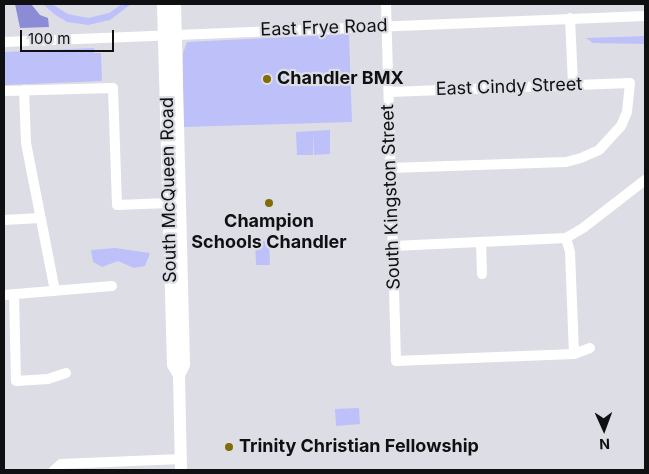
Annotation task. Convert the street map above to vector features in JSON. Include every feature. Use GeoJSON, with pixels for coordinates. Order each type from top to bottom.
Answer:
{"type":"FeatureCollection","features":[{"type":"Feature","properties":{"kind":"main road","name":"South McQueen Road"},"geometry":{"type":"LineString","coordinates":[[163,4],[170,34]]}},
{"type":"Feature","properties":{"kind":"main road","name":"South McQueen Road"},"geometry":{"type":"LineString","coordinates":[[175,4],[170,34],[174,203],[173,365],[179,375],[181,465]]}},
{"type":"Feature","properties":{"kind":"street","name":"South Kingston Street"},"geometry":{"type":"LineString","coordinates":[[386,4],[396,361],[574,354]]}},
{"type":"Feature","properties":{"kind":"street","name":"East Frye Road"},"geometry":{"type":"LineString","coordinates":[[4,42],[645,16]]}},
{"type":"Feature","properties":{"kind":"street"},"geometry":{"type":"LineString","coordinates":[[570,18],[573,84]]}},
{"type":"Feature","properties":{"kind":"street","name":"East Cindy Street"},"geometry":{"type":"LineString","coordinates":[[388,92],[630,83],[627,112],[621,126],[599,150],[581,158],[566,162],[390,168]]}},
{"type":"Feature","properties":{"kind":"street"},"geometry":{"type":"LineString","coordinates":[[4,91],[112,88],[117,205],[174,203]]}},
{"type":"Feature","properties":{"kind":"street"},"geometry":{"type":"LineString","coordinates":[[24,90],[26,143],[55,291]]}},
{"type":"Feature","properties":{"kind":"street"},"geometry":{"type":"LineString","coordinates":[[393,246],[566,238],[583,228],[645,180]]}},
{"type":"Feature","properties":{"kind":"street"},"geometry":{"type":"LineString","coordinates":[[4,220],[40,218]]}},
{"type":"Feature","properties":{"kind":"street"},"geometry":{"type":"LineString","coordinates":[[566,238],[570,252],[574,354],[590,348]]}},
{"type":"Feature","properties":{"kind":"street"},"geometry":{"type":"LineString","coordinates":[[481,242],[482,274]]}},
{"type":"Feature","properties":{"kind":"street"},"geometry":{"type":"LineString","coordinates":[[66,374],[48,379],[16,381],[9,294],[112,286]]}},
{"type":"Feature","properties":{"kind":"street"},"geometry":{"type":"LineString","coordinates":[[55,469],[64,463],[181,465]]}},
{"type":"Feature","properties":{"kind":"shaded area"},"geometry":{"type":"Polygon","coordinates":[[[15,4],[31,4],[40,15],[48,18],[49,27],[20,28],[15,4]]]}},
{"type":"Feature","properties":{"kind":"shaded area"},"geometry":{"type":"Polygon","coordinates":[[[43,4],[52,4],[68,14],[88,18],[109,13],[122,4],[131,4],[110,20],[88,25],[67,22],[43,4]]]}},
{"type":"Feature","properties":{"kind":"shaded area","name":"Chandler BMX"},"geometry":{"type":"Polygon","coordinates":[[[349,34],[352,122],[183,127],[183,53],[187,42],[349,34]]]}},
{"type":"Feature","properties":{"kind":"shaded area"},"geometry":{"type":"Polygon","coordinates":[[[645,36],[645,44],[593,43],[586,38],[645,36]]]}},
{"type":"Feature","properties":{"kind":"shaded area"},"geometry":{"type":"Polygon","coordinates":[[[94,48],[94,53],[101,53],[102,81],[4,85],[4,52],[94,48]]]}},
{"type":"Feature","properties":{"kind":"shaded area"},"geometry":{"type":"Polygon","coordinates":[[[330,130],[330,154],[314,155],[313,131],[330,130]]]}},
{"type":"Feature","properties":{"kind":"shaded area"},"geometry":{"type":"Polygon","coordinates":[[[313,131],[313,155],[297,155],[296,132],[313,131]]]}},
{"type":"Feature","properties":{"kind":"shaded area"},"geometry":{"type":"Polygon","coordinates":[[[255,241],[269,241],[270,265],[256,265],[255,241]]]}},
{"type":"Feature","properties":{"kind":"shaded area"},"geometry":{"type":"Polygon","coordinates":[[[115,248],[150,253],[145,266],[134,268],[118,261],[102,267],[93,262],[91,250],[115,248]]]}},
{"type":"Feature","properties":{"kind":"shaded area"},"geometry":{"type":"Polygon","coordinates":[[[359,408],[360,424],[336,426],[335,409],[359,408]]]}},
{"type":"Feature","properties":{"kind":"place","name":"Chandler BMX"},"geometry":{"type":"Point","coordinates":[267,79]}},
{"type":"Feature","properties":{"kind":"place","name":"Champion Schools Chandler"},"geometry":{"type":"Point","coordinates":[269,203]}},
{"type":"Feature","properties":{"kind":"place","name":"Trinity Christian Fellowship"},"geometry":{"type":"Point","coordinates":[229,447]}}]}
